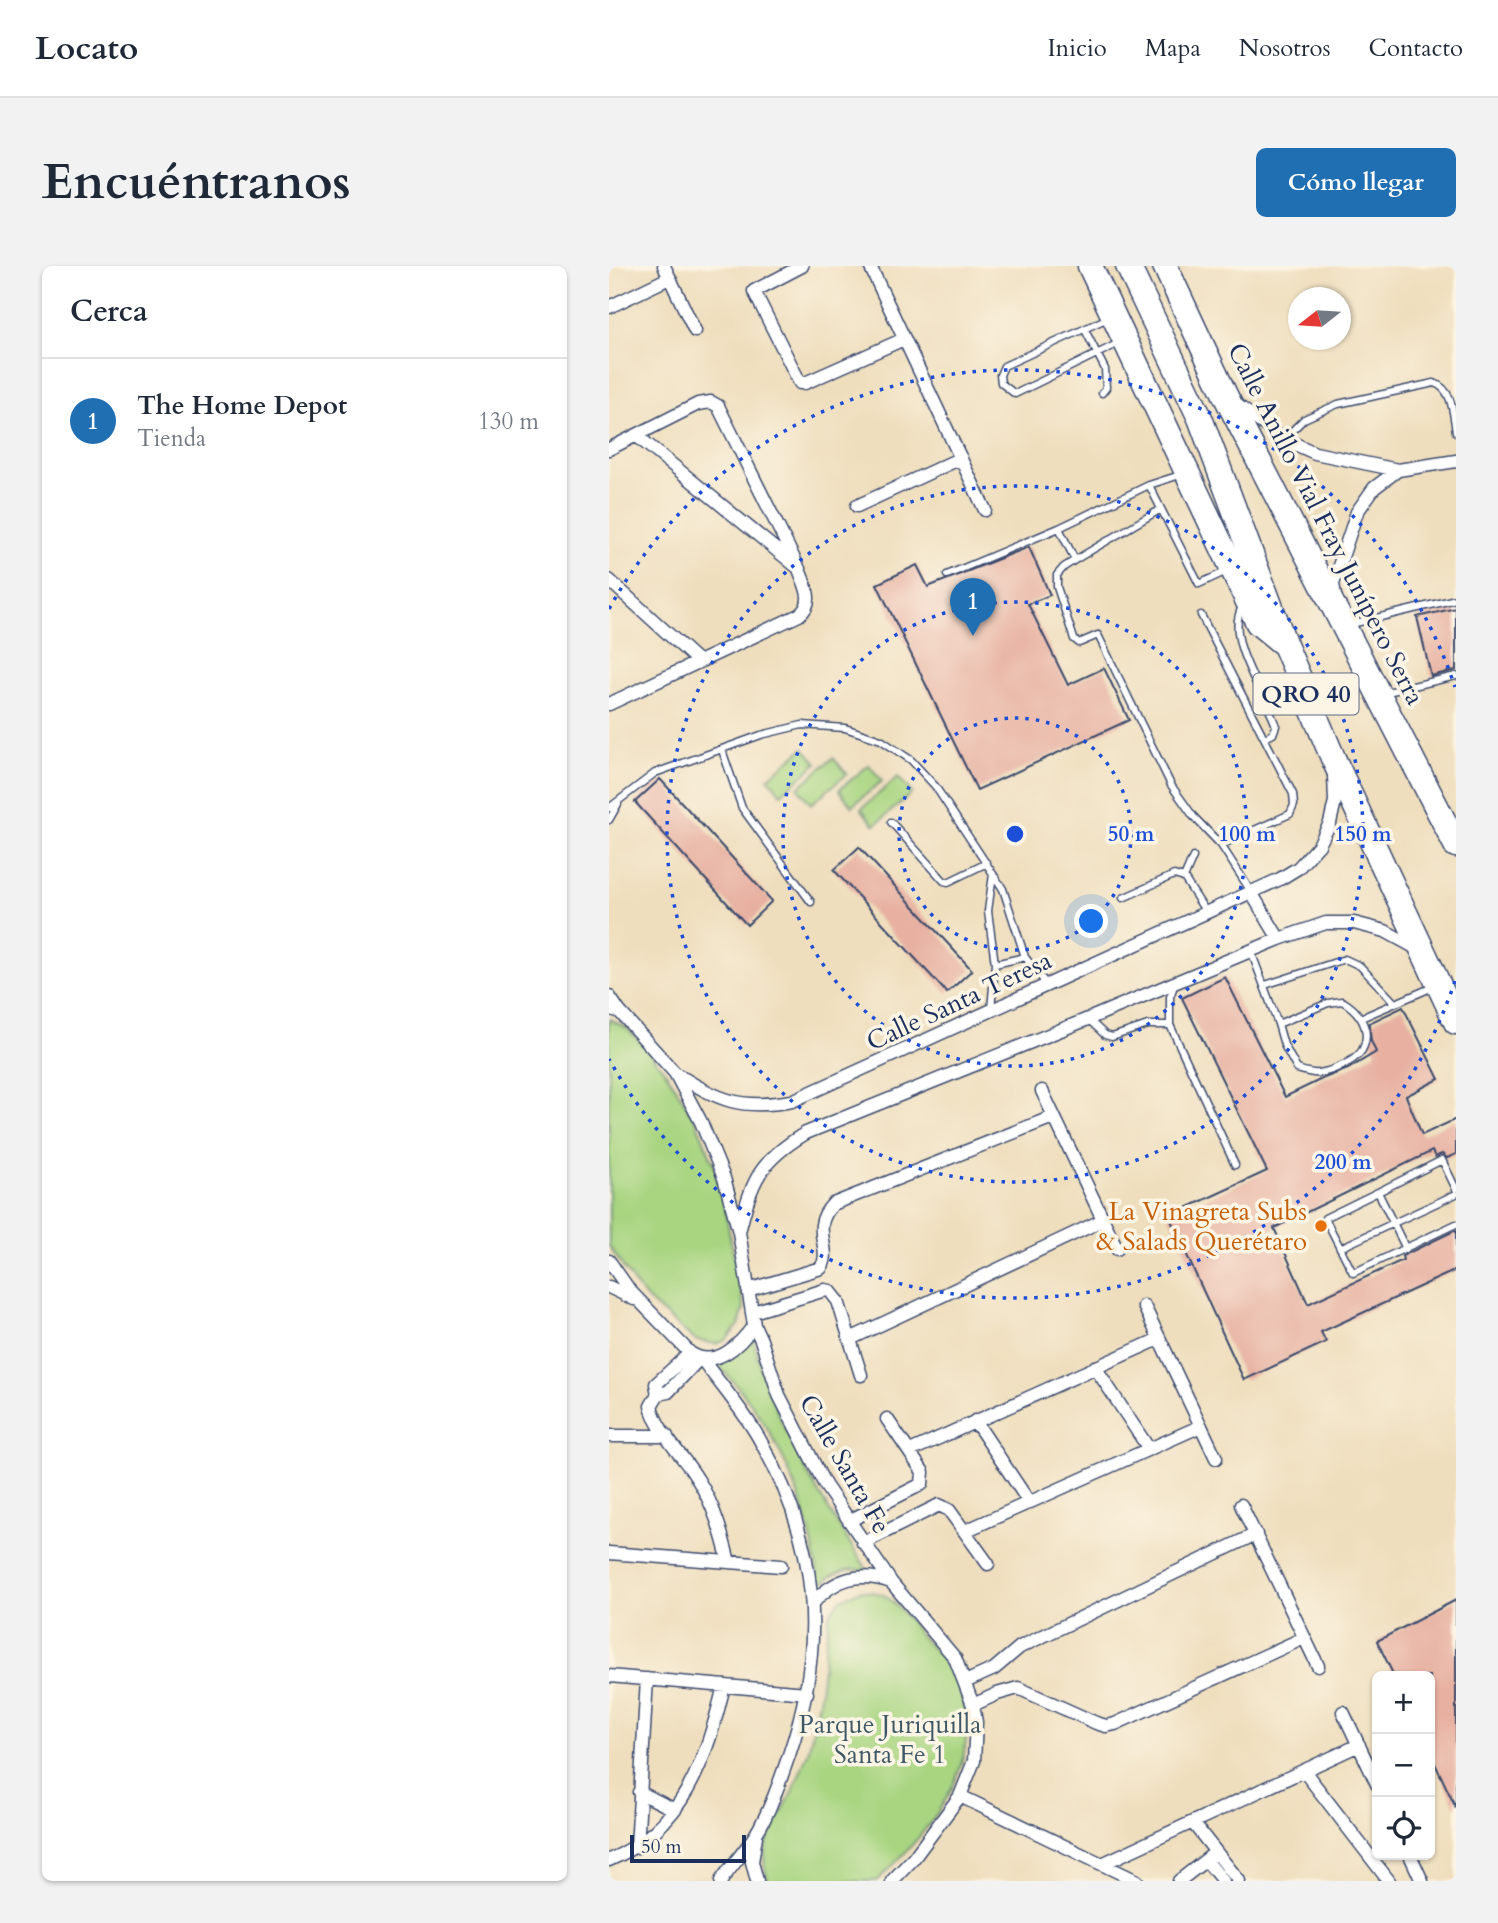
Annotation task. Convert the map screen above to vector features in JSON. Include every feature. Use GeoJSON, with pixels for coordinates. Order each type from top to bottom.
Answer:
{"type":"FeatureCollection","features":[{"type":"Feature","properties":{"kind":"highway"},"geometry":{"type":"LineString","coordinates":[[1090,266],[1258,623],[1285,645]]}},
{"type":"Feature","properties":{"kind":"highway","name":"QRO 40"},"geometry":{"type":"LineString","coordinates":[[1128,266],[1199,418],[1285,645],[1333,758],[1456,1022]]}},
{"type":"Feature","properties":{"kind":"highway","name":"Calle Anillo Vial Fray Junípero Serra"},"geometry":{"type":"LineString","coordinates":[[1165,266],[1226,397],[1456,845]]}},
{"type":"Feature","properties":{"kind":"street"},"geometry":{"type":"LineString","coordinates":[[802,266],[754,290],[800,383],[904,339]]}},
{"type":"Feature","properties":{"kind":"street"},"geometry":{"type":"LineString","coordinates":[[1178,266],[1185,307]]}},
{"type":"Feature","properties":{"kind":"street"},"geometry":{"type":"LineString","coordinates":[[871,267],[985,510]]}},
{"type":"Feature","properties":{"kind":"street"},"geometry":{"type":"LineString","coordinates":[[609,307],[666,272],[695,331]]}},
{"type":"Feature","properties":{"kind":"street"},"geometry":{"type":"LineString","coordinates":[[1226,397],[1284,439],[1315,453],[1398,470],[1456,461]]}},
{"type":"Feature","properties":{"kind":"street"},"geometry":{"type":"LineString","coordinates":[[609,449],[704,402],[718,406],[799,569],[809,596],[804,611],[609,704]]}},
{"type":"Feature","properties":{"kind":"street"},"geometry":{"type":"LineString","coordinates":[[636,436],[799,569]]}},
{"type":"Feature","properties":{"kind":"street"},"geometry":{"type":"LineString","coordinates":[[857,506],[961,458]]}},
{"type":"Feature","properties":{"kind":"street"},"geometry":{"type":"LineString","coordinates":[[1340,621],[1333,583],[1357,512],[1374,488],[1398,470]]}},
{"type":"Feature","properties":{"kind":"street"},"geometry":{"type":"LineString","coordinates":[[609,580],[698,661]]}},
{"type":"Feature","properties":{"kind":"street","name":"Calle Santa Teresa"},"geometry":{"type":"LineString","coordinates":[[675,1073],[706,1092],[731,1101],[762,1106],[792,1101],[1252,894],[1298,868],[1319,845],[1330,823],[1335,802],[1333,758]]}},
{"type":"Feature","properties":{"kind":"street"},"geometry":{"type":"LineString","coordinates":[[1252,894],[1279,939]]}},
{"type":"Feature","properties":{"kind":"street"},"geometry":{"type":"LineString","coordinates":[[739,1232],[747,1198],[761,1171],[780,1149],[797,1138],[1279,939],[1326,923],[1354,923],[1385,930],[1422,951]]}},
{"type":"Feature","properties":{"kind":"street"},"geometry":{"type":"LineString","coordinates":[[609,996],[614,1010],[675,1073],[701,1122],[719,1167],[739,1232]]}},
{"type":"Feature","properties":{"kind":"street"},"geometry":{"type":"LineString","coordinates":[[1042,1091],[1117,1249]]}},
{"type":"Feature","properties":{"kind":"street"},"geometry":{"type":"LineString","coordinates":[[748,1290],[821,1268],[825,1260],[821,1224],[834,1204],[1053,1117]]}},
{"type":"Feature","properties":{"kind":"street"},"geometry":{"type":"LineString","coordinates":[[850,1339],[1103,1220]]}},
{"type":"Feature","properties":{"kind":"street","name":"Calle Santa Fe"},"geometry":{"type":"LineString","coordinates":[[739,1232],[754,1318],[779,1395],[795,1431],[825,1485],[863,1543],[891,1582],[955,1658],[973,1705],[976,1722],[974,1761],[960,1796],[913,1859],[892,1881]]}},
{"type":"Feature","properties":{"kind":"street"},"geometry":{"type":"LineString","coordinates":[[609,1261],[630,1291],[697,1357],[745,1416],[779,1477],[803,1542],[812,1604],[811,1668],[807,1693],[782,1774],[757,1833],[752,1862],[757,1881]]}},
{"type":"Feature","properties":{"kind":"street"},"geometry":{"type":"LineString","coordinates":[[609,1287],[642,1303]]}},
{"type":"Feature","properties":{"kind":"street"},"geometry":{"type":"LineString","coordinates":[[729,1562],[722,1534],[704,1491],[653,1414],[651,1406],[658,1394],[656,1384],[697,1357],[712,1358],[734,1349],[743,1341],[754,1318],[790,1299],[825,1290],[830,1290],[838,1301],[861,1375]]}},
{"type":"Feature","properties":{"kind":"street"},"geometry":{"type":"LineString","coordinates":[[1144,1306],[1216,1458]]}},
{"type":"Feature","properties":{"kind":"street"},"geometry":{"type":"LineString","coordinates":[[910,1451],[1159,1339]]}},
{"type":"Feature","properties":{"kind":"street"},"geometry":{"type":"LineString","coordinates":[[1095,1367],[1149,1449]]}},
{"type":"Feature","properties":{"kind":"street"},"geometry":{"type":"LineString","coordinates":[[849,1521],[922,1484],[923,1472],[887,1419]]}},
{"type":"Feature","properties":{"kind":"street"},"geometry":{"type":"LineString","coordinates":[[975,1421],[1029,1502]]}},
{"type":"Feature","properties":{"kind":"street"},"geometry":{"type":"LineString","coordinates":[[965,1531],[1201,1426]]}},
{"type":"Feature","properties":{"kind":"street"},"geometry":{"type":"LineString","coordinates":[[609,1436],[667,1436]]}},
{"type":"Feature","properties":{"kind":"street"},"geometry":{"type":"LineString","coordinates":[[863,1543],[939,1505],[949,1510],[988,1564]]}},
{"type":"Feature","properties":{"kind":"street"},"geometry":{"type":"LineString","coordinates":[[1241,1505],[1318,1666]]}},
{"type":"Feature","properties":{"kind":"street"},"geometry":{"type":"LineString","coordinates":[[965,1682],[994,1669],[1020,1647],[1256,1534]]}},
{"type":"Feature","properties":{"kind":"street"},"geometry":{"type":"LineString","coordinates":[[609,1553],[781,1566]]}},
{"type":"Feature","properties":{"kind":"street","name":"Calle Santa Fe"},"geometry":{"type":"LineString","coordinates":[[812,1604],[822,1592],[848,1578],[877,1577],[891,1582]]}},
{"type":"Feature","properties":{"kind":"street"},"geometry":{"type":"LineString","coordinates":[[973,1705],[1018,1688],[1106,1726],[1304,1638]]}},
{"type":"Feature","properties":{"kind":"street"},"geometry":{"type":"LineString","coordinates":[[609,1676],[807,1693]]}},
{"type":"Feature","properties":{"kind":"street"},"geometry":{"type":"LineString","coordinates":[[637,1847],[647,1679]]}},
{"type":"Feature","properties":{"kind":"street"},"geometry":{"type":"LineString","coordinates":[[609,1860],[637,1847],[657,1831],[675,1810],[692,1782],[711,1739],[724,1686]]}},
{"type":"Feature","properties":{"kind":"street"},"geometry":{"type":"LineString","coordinates":[[1343,1712],[1372,1773]]}},
{"type":"Feature","properties":{"kind":"street"},"geometry":{"type":"LineString","coordinates":[[1102,1864],[1359,1745]]}},
{"type":"Feature","properties":{"kind":"street"},"geometry":{"type":"LineString","coordinates":[[1304,1771],[1389,1881]]}},
{"type":"Feature","properties":{"kind":"street"},"geometry":{"type":"LineString","coordinates":[[639,1792],[675,1810]]}},
{"type":"Feature","properties":{"kind":"street"},"geometry":{"type":"LineString","coordinates":[[960,1796],[1137,1881]]}},
{"type":"Feature","properties":{"kind":"street"},"geometry":{"type":"LineString","coordinates":[[1193,1823],[1223,1881]]}},
{"type":"Feature","properties":{"kind":"street"},"geometry":{"type":"LineString","coordinates":[[721,1881],[757,1833]]}},
{"type":"Feature","properties":{"kind":"street"},"geometry":{"type":"LineString","coordinates":[[1179,1881],[1211,1856]]}},
{"type":"Feature","properties":{"kind":"street"},"geometry":{"type":"LineString","coordinates":[[1211,1856],[1239,1881]]}},
{"type":"Feature","properties":{"kind":"street"},"geometry":{"type":"LineString","coordinates":[[1412,1860],[1422,1881]]}},
{"type":"Feature","properties":{"kind":"lane"},"geometry":{"type":"LineString","coordinates":[[1113,316],[1004,366],[1000,376],[1001,383],[1015,394],[1125,341]]}},
{"type":"Feature","properties":{"kind":"lane"},"geometry":{"type":"LineString","coordinates":[[1084,330],[1105,369],[1105,388],[1102,393]]}},
{"type":"Feature","properties":{"kind":"lane"},"geometry":{"type":"LineString","coordinates":[[1284,439],[1304,419],[1338,404],[1433,383],[1441,386],[1450,397],[1456,432]]}},
{"type":"Feature","properties":{"kind":"lane"},"geometry":{"type":"LineString","coordinates":[[947,575],[1059,528],[1149,485],[1187,472]]}},
{"type":"Feature","properties":{"kind":"lane"},"geometry":{"type":"LineString","coordinates":[[1149,485],[1199,584],[1232,569]]}},
{"type":"Feature","properties":{"kind":"lane"},"geometry":{"type":"LineString","coordinates":[[1161,509],[1064,567],[1057,575],[1057,587],[1074,639],[1079,643],[1098,635],[1171,785],[1185,807],[1221,845],[1252,894]]}},
{"type":"Feature","properties":{"kind":"lane"},"geometry":{"type":"LineString","coordinates":[[1059,528],[1075,561]]}},
{"type":"Feature","properties":{"kind":"lane"},"geometry":{"type":"LineString","coordinates":[[1247,599],[1238,614],[1237,631],[1241,648],[1276,726],[1273,734],[1265,738]]}},
{"type":"Feature","properties":{"kind":"lane"},"geometry":{"type":"LineString","coordinates":[[1340,621],[1456,599]]}},
{"type":"Feature","properties":{"kind":"lane"},"geometry":{"type":"LineString","coordinates":[[1201,615],[1293,794],[1294,805],[1290,814],[1221,845]]}},
{"type":"Feature","properties":{"kind":"lane"},"geometry":{"type":"LineString","coordinates":[[1377,694],[1456,676]]}},
{"type":"Feature","properties":{"kind":"lane"},"geometry":{"type":"LineString","coordinates":[[609,808],[655,773],[761,734],[802,725],[845,728],[881,740],[911,760],[935,786],[987,863],[1010,906],[1025,957],[1047,985]]}},
{"type":"Feature","properties":{"kind":"lane"},"geometry":{"type":"LineString","coordinates":[[722,750],[742,808],[811,902]]}},
{"type":"Feature","properties":{"kind":"lane"},"geometry":{"type":"LineString","coordinates":[[609,820],[619,803]]}},
{"type":"Feature","properties":{"kind":"lane"},"geometry":{"type":"LineString","coordinates":[[891,822],[944,881],[948,882],[987,863]]}},
{"type":"Feature","properties":{"kind":"lane"},"geometry":{"type":"LineString","coordinates":[[1184,878],[1193,857]]}},
{"type":"Feature","properties":{"kind":"lane"},"geometry":{"type":"LineString","coordinates":[[991,1012],[995,964],[988,911],[993,874]]}},
{"type":"Feature","properties":{"kind":"lane"},"geometry":{"type":"LineString","coordinates":[[1123,898],[1174,875],[1184,878],[1207,914]]}},
{"type":"Feature","properties":{"kind":"lane"},"geometry":{"type":"LineString","coordinates":[[1251,951],[1284,1045],[1297,1069],[1318,1073],[1356,1058],[1364,1047],[1365,1036],[1361,1018],[1342,1000],[1328,1003],[1278,1024]]}},
{"type":"Feature","properties":{"kind":"lane"},"geometry":{"type":"LineString","coordinates":[[995,964],[1025,957]]}},
{"type":"Feature","properties":{"kind":"lane"},"geometry":{"type":"LineString","coordinates":[[1265,985],[1345,960],[1360,966],[1371,975],[1395,1003]]}},
{"type":"Feature","properties":{"kind":"lane"},"geometry":{"type":"LineString","coordinates":[[1175,983],[1170,997],[1170,1025],[1235,1165]]}},
{"type":"Feature","properties":{"kind":"lane"},"geometry":{"type":"LineString","coordinates":[[1361,1018],[1438,985]]}},
{"type":"Feature","properties":{"kind":"lane"},"geometry":{"type":"LineString","coordinates":[[1088,1019],[1105,1035],[1112,1037],[1149,1025],[1170,1025]]}},
{"type":"Feature","properties":{"kind":"lane"},"geometry":{"type":"LineString","coordinates":[[1340,1248],[1456,1191],[1442,1160],[1325,1218],[1340,1248],[1353,1273],[1456,1224]]}},
{"type":"Feature","properties":{"kind":"lane"},"geometry":{"type":"LineString","coordinates":[[1378,1192],[1406,1249]]}},
{"type":"Feature","properties":{"kind":"green space"},"geometry":{"type":"Polygon","coordinates":[[[804,748],[817,763],[781,794],[768,778],[804,748]]]}},
{"type":"Feature","properties":{"kind":"green space"},"geometry":{"type":"Polygon","coordinates":[[[833,758],[847,774],[811,804],[798,788],[833,758]]]}},
{"type":"Feature","properties":{"kind":"green space"},"geometry":{"type":"Polygon","coordinates":[[[869,765],[882,781],[852,806],[839,790],[869,765]]]}},
{"type":"Feature","properties":{"kind":"green space"},"geometry":{"type":"Polygon","coordinates":[[[898,777],[912,793],[875,825],[861,809],[898,777]]]}},
{"type":"Feature","properties":{"kind":"green space"},"geometry":{"type":"Polygon","coordinates":[[[609,1019],[627,1028],[668,1075],[696,1121],[715,1167],[744,1308],[739,1325],[726,1340],[716,1344],[695,1340],[649,1301],[609,1246],[609,1019]]]}},
{"type":"Feature","properties":{"kind":"green space"},"geometry":{"type":"Polygon","coordinates":[[[753,1338],[773,1400],[800,1459],[868,1571],[854,1569],[841,1572],[819,1587],[808,1526],[786,1465],[755,1409],[736,1384],[714,1362],[735,1356],[753,1338]]]}},
{"type":"Feature","properties":{"kind":"green space","name":"Parque Juriquilla Santa Fe 1"},"geometry":{"type":"Polygon","coordinates":[[[861,1590],[881,1594],[892,1601],[942,1658],[955,1678],[965,1708],[966,1737],[961,1764],[951,1790],[936,1815],[877,1881],[768,1881],[764,1864],[766,1845],[795,1786],[809,1749],[819,1702],[829,1615],[841,1599],[861,1590]]]}},
{"type":"Feature","properties":{"kind":"building"},"geometry":{"type":"Polygon","coordinates":[[[1029,547],[1050,595],[1028,604],[1068,685],[1104,668],[1129,720],[977,790],[877,584],[917,565],[928,587],[1029,547]]]}},
{"type":"Feature","properties":{"kind":"building"},"geometry":{"type":"Polygon","coordinates":[[[1456,608],[1456,670],[1431,676],[1417,617],[1456,608]]]}},
{"type":"Feature","properties":{"kind":"building"},"geometry":{"type":"Polygon","coordinates":[[[660,779],[772,901],[747,925],[635,802],[660,779]]]}},
{"type":"Feature","properties":{"kind":"building"},"geometry":{"type":"Polygon","coordinates":[[[859,847],[972,970],[947,993],[834,870],[859,847]]]}},
{"type":"Feature","properties":{"kind":"building"},"geometry":{"type":"Polygon","coordinates":[[[1225,977],[1285,1097],[1348,1069],[1376,1052],[1371,1041],[1369,1023],[1403,1007],[1439,1079],[1406,1096],[1422,1135],[1456,1119],[1456,1154],[1447,1158],[1442,1154],[1435,1157],[1432,1151],[1274,1228],[1308,1304],[1403,1260],[1402,1256],[1456,1230],[1456,1270],[1321,1332],[1326,1342],[1244,1380],[1169,1216],[1267,1171],[1182,998],[1225,977]]]}},
{"type":"Feature","properties":{"kind":"building"},"geometry":{"type":"Polygon","coordinates":[[[1456,1600],[1456,1808],[1435,1764],[1435,1671],[1392,1671],[1377,1641],[1456,1600]]]}},
{"type":"Feature","properties":{"kind":"place","name":"The Home Depot"},"geometry":{"type":"Point","coordinates":[973,636]}},
{"type":"Feature","properties":{"kind":"place","name":"La Vinagreta Subs & Salads Querétaro"},"geometry":{"type":"Point","coordinates":[1321,1226]}}]}
